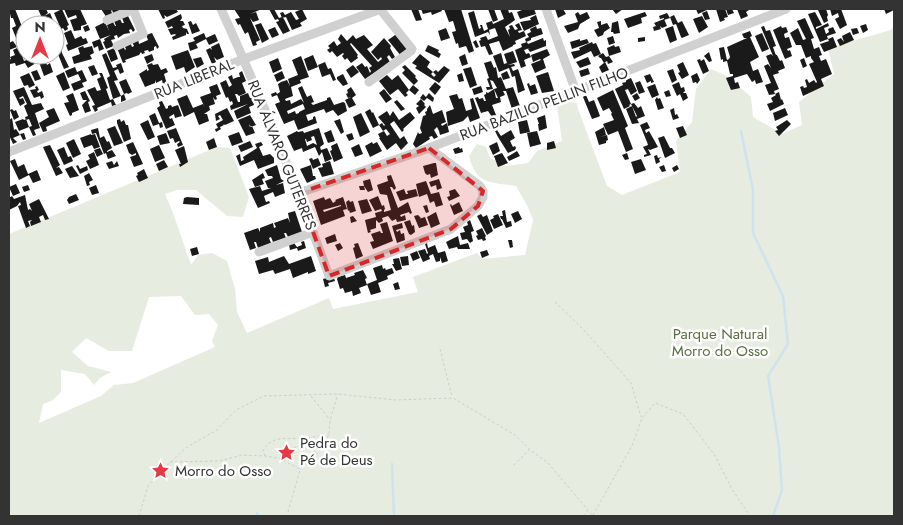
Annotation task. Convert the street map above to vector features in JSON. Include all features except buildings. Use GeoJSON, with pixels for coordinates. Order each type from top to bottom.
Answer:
{"type":"FeatureCollection","features":[{"type":"Feature","properties":{"kind":"street"},"geometry":{"type":"LineString","coordinates":[[107,20],[134,9],[144,34],[117,46]]}},
{"type":"Feature","properties":{"kind":"street","name":"RUA ÁLVARO GUTERRES"},"geometry":{"type":"LineString","coordinates":[[221,9],[300,193],[329,276],[451,229],[478,206],[484,191],[480,186],[429,148]]}},
{"type":"Feature","properties":{"kind":"street","name":"RUA LIBERAL"},"geometry":{"type":"LineString","coordinates":[[9,152],[356,13],[380,9]]}},
{"type":"Feature","properties":{"kind":"street"},"geometry":{"type":"LineString","coordinates":[[369,82],[412,49],[380,9]]}},
{"type":"Feature","properties":{"kind":"street"},"geometry":{"type":"LineString","coordinates":[[546,9],[576,92]]}},
{"type":"Feature","properties":{"kind":"street","name":"RUA BAZILIO PELLIN FILHO"},"geometry":{"type":"LineString","coordinates":[[300,193],[429,148],[786,9]]}},
{"type":"Feature","properties":{"kind":"street"},"geometry":{"type":"LineString","coordinates":[[259,252],[313,232]]}},
{"type":"Feature","properties":{"kind":"path"},"geometry":{"type":"LineString","coordinates":[[556,302],[631,383],[642,418]]}},
{"type":"Feature","properties":{"kind":"path"},"geometry":{"type":"LineString","coordinates":[[440,349],[453,398]]}},
{"type":"Feature","properties":{"kind":"path"},"geometry":{"type":"LineString","coordinates":[[139,516],[148,486],[187,447],[218,430],[236,410],[264,396],[338,394],[396,400],[453,398],[515,435],[529,449],[548,463],[593,516],[632,446],[642,418],[655,403],[683,414],[714,454],[732,489],[750,516]]}},
{"type":"Feature","properties":{"kind":"path"},"geometry":{"type":"LineString","coordinates":[[288,512],[300,470],[317,454],[329,434],[330,420],[338,394]]}},
{"type":"Feature","properties":{"kind":"path"},"geometry":{"type":"LineString","coordinates":[[310,395],[330,420]]}},
{"type":"Feature","properties":{"kind":"path"},"geometry":{"type":"LineString","coordinates":[[265,456],[263,451],[267,444],[280,438],[308,438],[329,434]]}},
{"type":"Feature","properties":{"kind":"path"},"geometry":{"type":"LineString","coordinates":[[294,448],[308,438]]}},
{"type":"Feature","properties":{"kind":"path"},"geometry":{"type":"LineString","coordinates":[[514,465],[529,449]]}},
{"type":"Feature","properties":{"kind":"path"},"geometry":{"type":"LineString","coordinates":[[170,462],[219,461],[242,455],[265,456],[278,458],[300,470]]}},
{"type":"Feature","properties":{"kind":"path"},"geometry":{"type":"LineString","coordinates":[[583,516],[587,511]]}},
{"type":"Feature","properties":{"kind":"highlighted area"},"geometry":{"type":"Polygon","coordinates":[[[429,148],[483,191],[478,206],[451,229],[329,276],[299,193],[429,148]]]}},
{"type":"Feature","properties":{"kind":"green space","name":"Parque Natural Morro do Osso"},"geometry":{"type":"Polygon","coordinates":[[[894,25],[894,516],[9,516],[9,234],[217,147],[230,148],[249,197],[243,217],[227,216],[196,190],[177,190],[165,194],[191,265],[198,255],[212,253],[227,261],[235,289],[237,312],[247,333],[329,298],[333,309],[418,292],[413,277],[477,253],[482,259],[525,255],[533,220],[528,207],[516,186],[492,182],[480,177],[472,165],[469,156],[477,144],[486,147],[490,158],[506,166],[528,163],[537,151],[562,141],[557,106],[570,102],[577,103],[607,186],[622,195],[680,172],[676,141],[692,122],[696,89],[711,69],[727,76],[751,97],[753,117],[782,134],[802,125],[799,102],[834,74],[828,48],[891,30],[894,25]],[[181,296],[149,297],[132,351],[109,351],[86,338],[72,352],[88,366],[111,372],[100,378],[94,385],[85,374],[61,370],[61,392],[53,400],[43,404],[39,423],[101,396],[114,385],[133,383],[215,347],[212,341],[218,325],[209,314],[195,315],[181,296]]]}},
{"type":"Feature","properties":{"kind":"waterway"},"geometry":{"type":"LineString","coordinates":[[741,131],[753,190],[753,233],[783,296],[788,344],[768,376],[779,447],[782,490],[773,516]]}},
{"type":"Feature","properties":{"kind":"waterway"},"geometry":{"type":"LineString","coordinates":[[392,464],[394,516]]}},
{"type":"Feature","properties":{"kind":"place","name":"Pedra do Pé de Deus"},"geometry":{"type":"Point","coordinates":[286,452]}},
{"type":"Feature","properties":{"kind":"place","name":"Morro do Osso"},"geometry":{"type":"Point","coordinates":[161,471]}}]}
